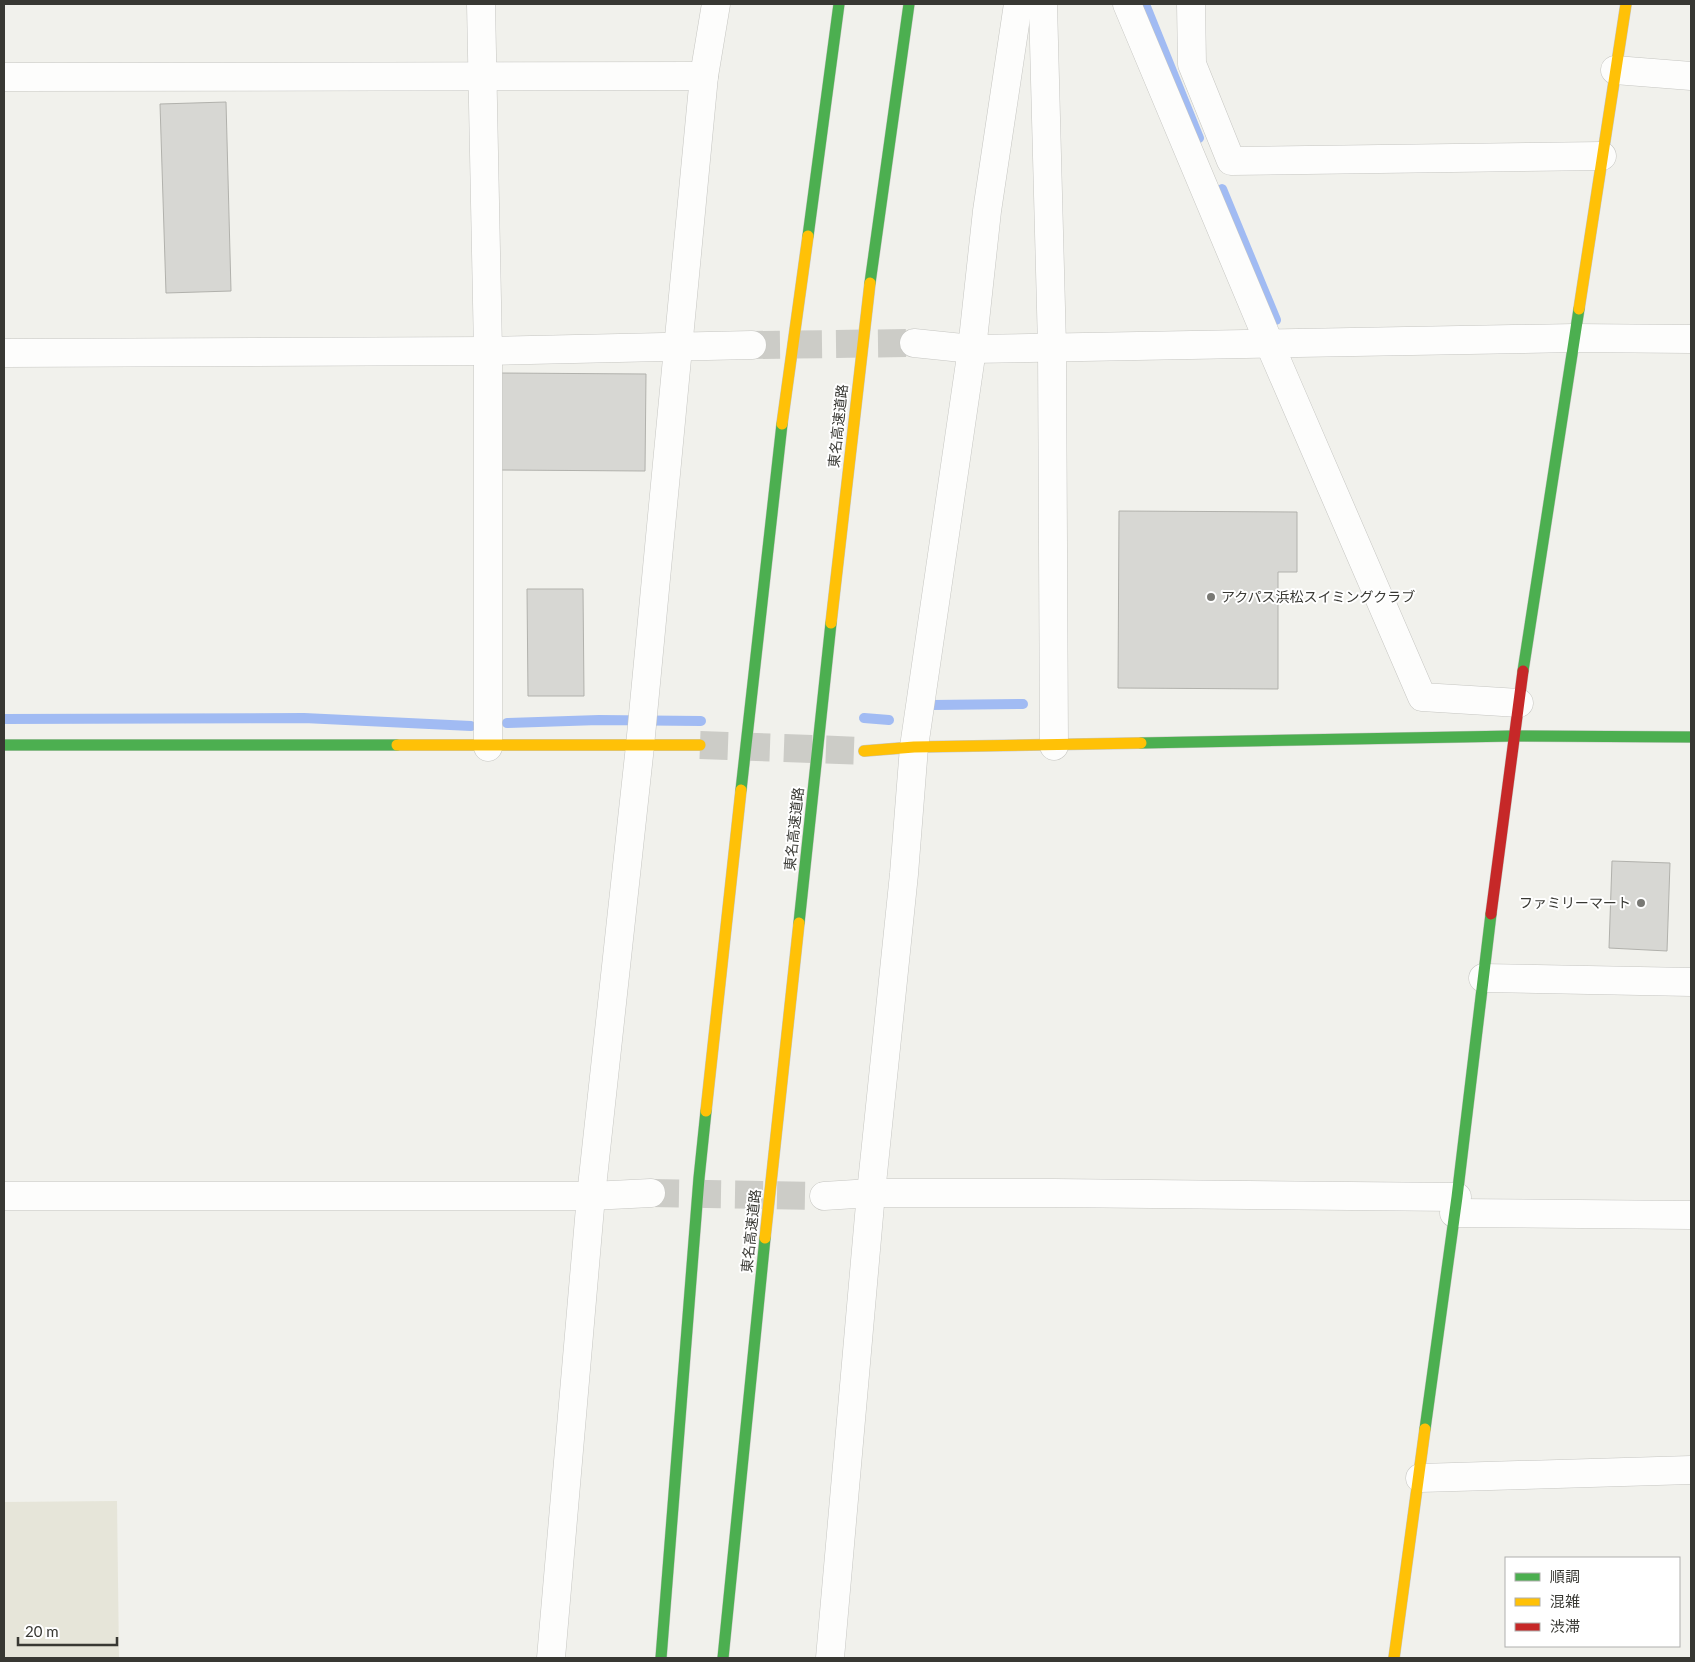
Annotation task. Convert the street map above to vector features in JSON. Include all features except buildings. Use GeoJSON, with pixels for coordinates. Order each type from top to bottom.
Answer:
{"type":"FeatureCollection","features":[{"type":"Feature","properties":{"kind":"main road"},"geometry":{"type":"LineString","coordinates":[[661,1658],[698,1178],[778,455],[839,4]]}},
{"type":"Feature","properties":{"kind":"main road","name":"東名高速道路"},"geometry":{"type":"LineString","coordinates":[[723,1658],[781,1085],[861,351],[909,4]]}},
{"type":"Feature","properties":{"kind":"main road"},"geometry":{"type":"LineString","coordinates":[[1394,1658],[1420,1478],[1514,736],[1614,70],[1626,4]]}},
{"type":"Feature","properties":{"kind":"main road"},"geometry":{"type":"LineString","coordinates":[[864,751],[914,747],[1054,746],[1514,736],[1691,737]]}},
{"type":"Feature","properties":{"kind":"main road"},"geometry":{"type":"LineString","coordinates":[[4,745],[488,747],[700,745]]}},
{"type":"Feature","properties":{"kind":"street"},"geometry":{"type":"LineString","coordinates":[[481,4],[488,351],[488,747]]}},
{"type":"Feature","properties":{"kind":"street"},"geometry":{"type":"LineString","coordinates":[[551,1658],[591,1196],[640,746],[676,347],[704,76],[716,4]]}},
{"type":"Feature","properties":{"kind":"street"},"geometry":{"type":"LineString","coordinates":[[830,1658],[871,1193],[904,874],[914,747],[972,349],[987,211],[1018,4]]}},
{"type":"Feature","properties":{"kind":"street"},"geometry":{"type":"LineString","coordinates":[[1043,4],[1052,346],[1054,746]]}},
{"type":"Feature","properties":{"kind":"street"},"geometry":{"type":"LineString","coordinates":[[1127,4],[1270,345],[1422,697],[1519,704]]}},
{"type":"Feature","properties":{"kind":"street"},"geometry":{"type":"LineString","coordinates":[[1191,4],[1192,64],[1231,161],[1602,156]]}},
{"type":"Feature","properties":{"kind":"street"},"geometry":{"type":"LineString","coordinates":[[1614,70],[1691,76]]}},
{"type":"Feature","properties":{"kind":"street"},"geometry":{"type":"LineString","coordinates":[[4,77],[704,76]]}},
{"type":"Feature","properties":{"kind":"street"},"geometry":{"type":"LineString","coordinates":[[914,343],[972,349],[1052,346],[1270,345],[1574,338],[1691,339]]}},
{"type":"Feature","properties":{"kind":"street"},"geometry":{"type":"LineString","coordinates":[[4,354],[488,351],[752,345]]}},
{"type":"Feature","properties":{"kind":"street"},"geometry":{"type":"LineString","coordinates":[[1482,978],[1691,982]]}},
{"type":"Feature","properties":{"kind":"street"},"geometry":{"type":"LineString","coordinates":[[824,1196],[871,1193],[1054,1192],[1691,1215]]}},
{"type":"Feature","properties":{"kind":"street"},"geometry":{"type":"LineString","coordinates":[[4,1196],[591,1196],[651,1193]]}},
{"type":"Feature","properties":{"kind":"street"},"geometry":{"type":"LineString","coordinates":[[1420,1478],[1691,1470]]}},
{"type":"Feature","properties":{"kind":"shaded area"},"geometry":{"type":"Polygon","coordinates":[[[117,1501],[119,1658],[4,1658],[4,1502],[117,1501]]]}},
{"type":"Feature","properties":{"kind":"waterway"},"geometry":{"type":"LineString","coordinates":[[1145,4],[1199,138]]}},
{"type":"Feature","properties":{"kind":"waterway"},"geometry":{"type":"LineString","coordinates":[[1222,189],[1276,320]]}},
{"type":"Feature","properties":{"kind":"waterway"},"geometry":{"type":"LineString","coordinates":[[932,705],[1023,704]]}},
{"type":"Feature","properties":{"kind":"waterway"},"geometry":{"type":"LineString","coordinates":[[4,719],[304,718],[471,726]]}},
{"type":"Feature","properties":{"kind":"waterway"},"geometry":{"type":"LineString","coordinates":[[864,718],[889,720]]}},
{"type":"Feature","properties":{"kind":"waterway"},"geometry":{"type":"LineString","coordinates":[[507,723],[599,720],[701,721]]}},
{"type":"Feature","properties":{"kind":"tunnel"},"geometry":{"type":"LineString","coordinates":[[752,345],[914,343]]}},
{"type":"Feature","properties":{"kind":"tunnel"},"geometry":{"type":"LineString","coordinates":[[700,745],[864,751]]}},
{"type":"Feature","properties":{"kind":"tunnel"},"geometry":{"type":"LineString","coordinates":[[651,1193],[824,1196]]}},
{"type":"Feature","properties":{"kind":"traffic: fast"},"geometry":{"type":"LineString","coordinates":[[808,236],[839,4]]}},
{"type":"Feature","properties":{"kind":"traffic: fast"},"geometry":{"type":"LineString","coordinates":[[870,283],[909,4]]}},
{"type":"Feature","properties":{"kind":"traffic: fast"},"geometry":{"type":"LineString","coordinates":[[1523,671],[1579,309]]}},
{"type":"Feature","properties":{"kind":"traffic: fast"},"geometry":{"type":"LineString","coordinates":[[741,790],[782,424]]}},
{"type":"Feature","properties":{"kind":"traffic: fast"},"geometry":{"type":"LineString","coordinates":[[799,923],[831,623]]}},
{"type":"Feature","properties":{"kind":"traffic: fast"},"geometry":{"type":"LineString","coordinates":[[1141,743],[1513,736],[1691,737]]}},
{"type":"Feature","properties":{"kind":"traffic: fast"},"geometry":{"type":"LineString","coordinates":[[4,745],[397,745]]}},
{"type":"Feature","properties":{"kind":"traffic: fast"},"geometry":{"type":"LineString","coordinates":[[1425,1429],[1457,1197],[1491,914]]}},
{"type":"Feature","properties":{"kind":"traffic: fast"},"geometry":{"type":"LineString","coordinates":[[661,1658],[706,1111]]}},
{"type":"Feature","properties":{"kind":"traffic: fast"},"geometry":{"type":"LineString","coordinates":[[723,1658],[765,1238]]}},
{"type":"Feature","properties":{"kind":"traffic: slow"},"geometry":{"type":"LineString","coordinates":[[1579,309],[1626,4]]}},
{"type":"Feature","properties":{"kind":"traffic: slow"},"geometry":{"type":"LineString","coordinates":[[782,424],[808,236]]}},
{"type":"Feature","properties":{"kind":"traffic: slow"},"geometry":{"type":"LineString","coordinates":[[831,623],[870,283]]}},
{"type":"Feature","properties":{"kind":"traffic: slow"},"geometry":{"type":"LineString","coordinates":[[864,751],[914,747],[1141,743]]}},
{"type":"Feature","properties":{"kind":"traffic: slow"},"geometry":{"type":"LineString","coordinates":[[397,745],[700,745]]}},
{"type":"Feature","properties":{"kind":"traffic: slow"},"geometry":{"type":"LineString","coordinates":[[706,1111],[741,790]]}},
{"type":"Feature","properties":{"kind":"traffic: slow"},"geometry":{"type":"LineString","coordinates":[[765,1238],[799,923]]}},
{"type":"Feature","properties":{"kind":"traffic: slow"},"geometry":{"type":"LineString","coordinates":[[1394,1658],[1425,1429]]}},
{"type":"Feature","properties":{"kind":"traffic: jam"},"geometry":{"type":"LineString","coordinates":[[1491,914],[1523,671]]}},
{"type":"Feature","properties":{"kind":"place","name":"アクパス浜松スイミングクラブ"},"geometry":{"type":"Point","coordinates":[1211,597]}},
{"type":"Feature","properties":{"kind":"place","name":"ファミリーマート"},"geometry":{"type":"Point","coordinates":[1641,903]}}]}
